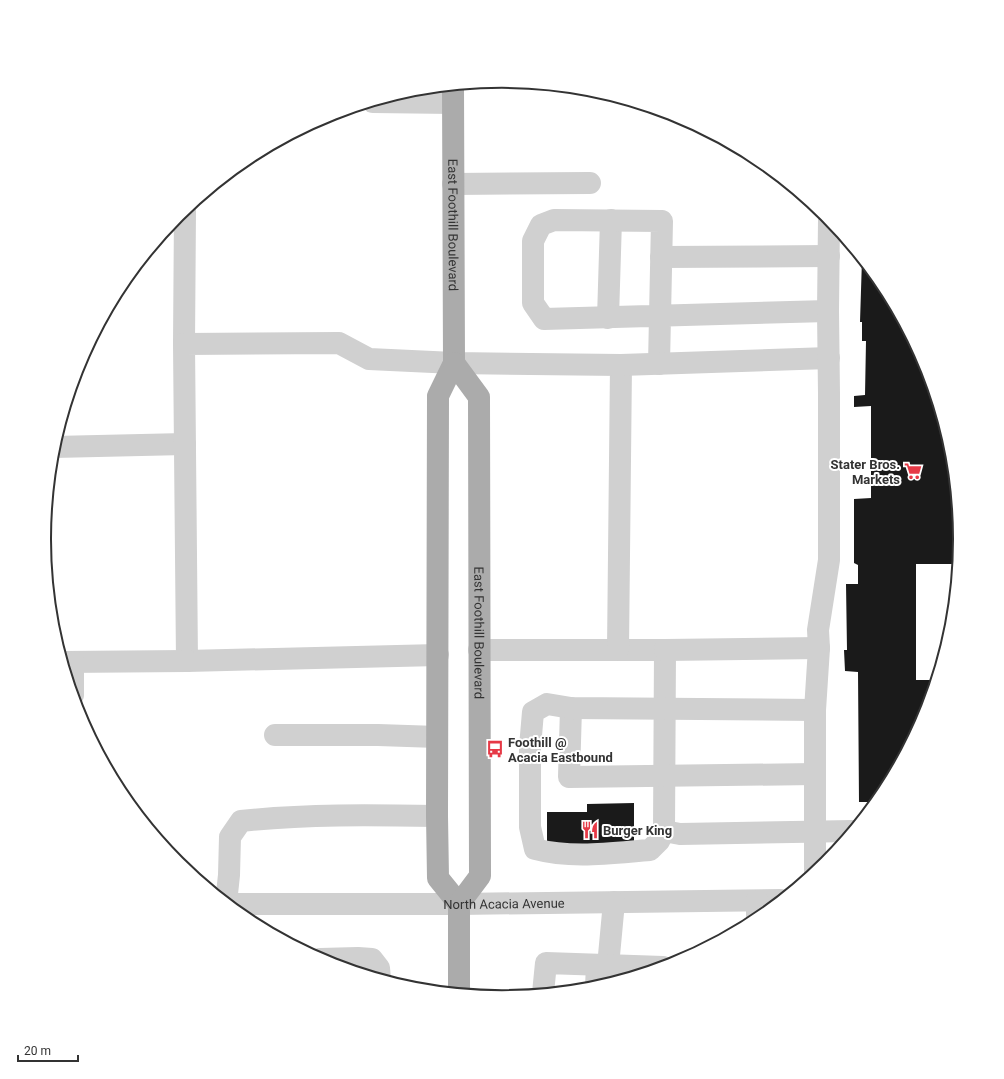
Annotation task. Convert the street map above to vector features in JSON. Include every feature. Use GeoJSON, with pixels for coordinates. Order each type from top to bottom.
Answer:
{"type":"FeatureCollection","features":[{"type":"Feature","properties":{"kind":"main road","name":"East Foothill Boulevard"},"geometry":{"type":"LineString","coordinates":[[453,95],[454,363],[438,396],[437,816],[438,878],[460,904],[480,876],[480,397],[454,363]]}},
{"type":"Feature","properties":{"kind":"main road"},"geometry":{"type":"LineString","coordinates":[[459,989],[460,904]]}},
{"type":"Feature","properties":{"kind":"street"},"geometry":{"type":"LineString","coordinates":[[405,99],[453,95]]}},
{"type":"Feature","properties":{"kind":"street"},"geometry":{"type":"LineString","coordinates":[[454,184],[590,183]]}},
{"type":"Feature","properties":{"kind":"street"},"geometry":{"type":"LineString","coordinates":[[185,219],[184,344],[187,661]]}},
{"type":"Feature","properties":{"kind":"street"},"geometry":{"type":"LineString","coordinates":[[607,219],[608,318]]}},
{"type":"Feature","properties":{"kind":"street"},"geometry":{"type":"LineString","coordinates":[[659,364],[660,316],[661,257],[662,221],[607,219],[574,221],[554,220],[540,225],[532,241],[533,303],[544,319],[608,318],[660,316],[828,311]]}},
{"type":"Feature","properties":{"kind":"street"},"geometry":{"type":"LineString","coordinates":[[815,864],[816,710],[819,648],[818,630],[829,560],[829,229]]}},
{"type":"Feature","properties":{"kind":"street"},"geometry":{"type":"LineString","coordinates":[[661,257],[829,256]]}},
{"type":"Feature","properties":{"kind":"street"},"geometry":{"type":"LineString","coordinates":[[184,344],[339,343],[369,359],[454,363],[621,365],[829,358]]}},
{"type":"Feature","properties":{"kind":"street"},"geometry":{"type":"LineString","coordinates":[[618,650],[621,365]]}},
{"type":"Feature","properties":{"kind":"street"},"geometry":{"type":"LineString","coordinates":[[61,446],[185,444]]}},
{"type":"Feature","properties":{"kind":"street"},"geometry":{"type":"LineString","coordinates":[[479,650],[819,648]]}},
{"type":"Feature","properties":{"kind":"street"},"geometry":{"type":"LineString","coordinates":[[665,650],[664,709],[663,776],[664,831],[659,841],[650,850],[600,854],[552,854],[534,849],[530,826],[530,747],[533,712],[547,704],[571,708],[664,709],[816,710]]}},
{"type":"Feature","properties":{"kind":"street"},"geometry":{"type":"LineString","coordinates":[[68,662],[187,661],[438,655]]}},
{"type":"Feature","properties":{"kind":"street"},"geometry":{"type":"LineString","coordinates":[[571,708],[569,777],[816,774]]}},
{"type":"Feature","properties":{"kind":"street"},"geometry":{"type":"LineString","coordinates":[[275,735],[378,735],[438,737]]}},
{"type":"Feature","properties":{"kind":"street"},"geometry":{"type":"LineString","coordinates":[[227,897],[230,837],[241,821],[320,815],[437,816]]}},
{"type":"Feature","properties":{"kind":"street"},"geometry":{"type":"LineString","coordinates":[[664,831],[680,834],[846,831]]}},
{"type":"Feature","properties":{"kind":"street"},"geometry":{"type":"LineString","coordinates":[[598,980],[614,902]]}},
{"type":"Feature","properties":{"kind":"street","name":"North Acacia Avenue"},"geometry":{"type":"LineString","coordinates":[[236,903],[460,904],[614,902],[757,910]]}},
{"type":"Feature","properties":{"kind":"street"},"geometry":{"type":"LineString","coordinates":[[357,965],[372,960],[379,968],[379,973]]}},
{"type":"Feature","properties":{"kind":"street"},"geometry":{"type":"LineString","coordinates":[[544,989],[546,963],[648,967]]}},
{"type":"Feature","properties":{"kind":"building"},"geometry":{"type":"Polygon","coordinates":[[[862,267],[893,314],[919,367],[929,395],[938,423],[949,481],[953,540],[952,564],[916,564],[916,680],[930,680],[919,712],[893,765],[868,802],[859,802],[858,672],[845,671],[844,650],[847,650],[846,584],[858,584],[858,565],[854,563],[854,499],[871,498],[871,406],[854,407],[854,396],[865,395],[866,341],[862,341],[862,322],[860,322],[862,267]]]}},
{"type":"Feature","properties":{"kind":"building","name":"Burger King"},"geometry":{"type":"Polygon","coordinates":[[[634,803],[634,849],[547,849],[547,812],[587,812],[587,804],[634,803]]]}},
{"type":"Feature","properties":{"kind":"place","name":"Stater Bros. Markets"},"geometry":{"type":"Point","coordinates":[913,471]}},
{"type":"Feature","properties":{"kind":"place","name":"Foothill @ Acacia Eastbound"},"geometry":{"type":"Point","coordinates":[495,749]}},
{"type":"Feature","properties":{"kind":"place","name":"Burger King"},"geometry":{"type":"Point","coordinates":[590,830]}}]}
